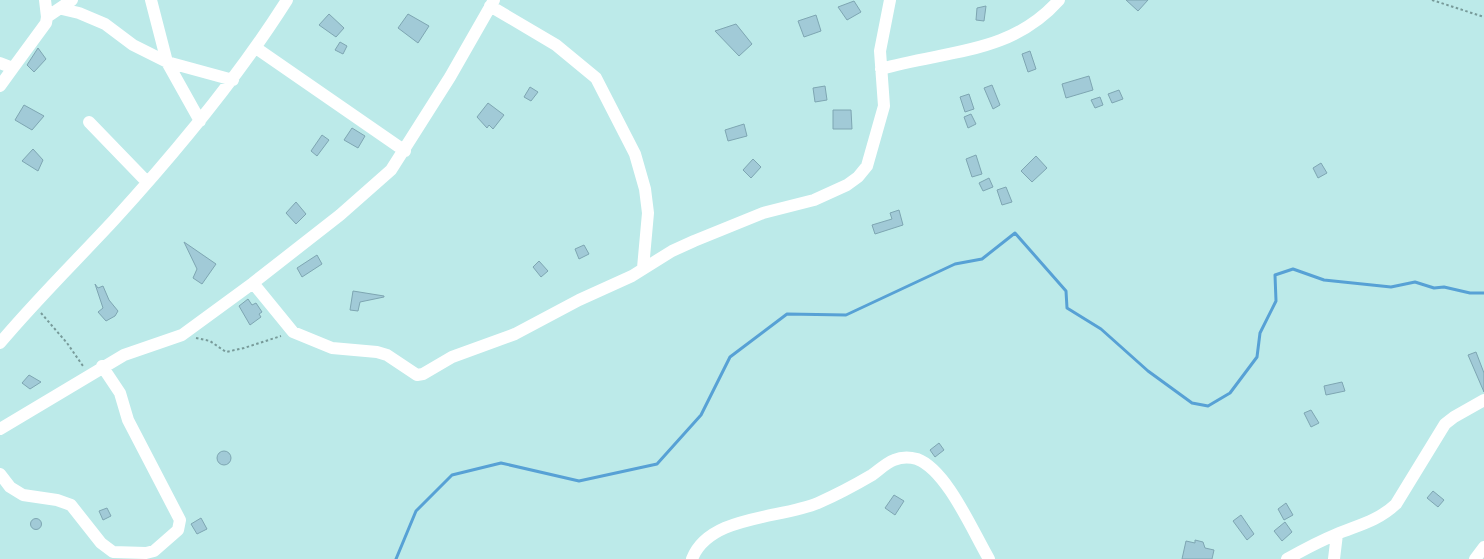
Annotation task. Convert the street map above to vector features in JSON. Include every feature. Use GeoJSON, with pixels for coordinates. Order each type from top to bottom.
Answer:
{"type":"FeatureCollection","features":[{"type":"Feature","properties":{"kind":"street"},"geometry":{"type":"LineString","coordinates":[[0,86],[42,30],[47,18],[45,0]]}},
{"type":"Feature","properties":{"kind":"street"},"geometry":{"type":"LineString","coordinates":[[47,18],[72,0]]}},
{"type":"Feature","properties":{"kind":"street"},"geometry":{"type":"LineString","coordinates":[[150,0],[167,62],[200,121]]}},
{"type":"Feature","properties":{"kind":"street"},"geometry":{"type":"LineString","coordinates":[[0,342],[115,219],[200,121],[233,80],[287,0]]}},
{"type":"Feature","properties":{"kind":"street"},"geometry":{"type":"LineString","coordinates":[[253,283],[293,332],[332,348],[377,352],[397,361],[417,375],[423,374],[452,357],[515,334],[541,322],[560,309],[632,276],[672,251],[728,225],[762,213],[814,200],[847,185],[858,177],[867,166],[882,114],[884,86],[880,51],[890,0]]}},
{"type":"Feature","properties":{"kind":"street"},"geometry":{"type":"LineString","coordinates":[[881,69],[911,60],[983,48],[1022,32],[1047,13],[1059,0]]}},
{"type":"Feature","properties":{"kind":"street"},"geometry":{"type":"LineString","coordinates":[[0,429],[102,366],[124,355],[182,335],[253,283],[374,187],[405,151],[492,3],[556,45],[596,78],[635,154],[645,189],[648,213],[643,268]]}},
{"type":"Feature","properties":{"kind":"street"},"geometry":{"type":"LineString","coordinates":[[62,9],[79,13],[105,24],[148,54],[167,62],[233,80]]}},
{"type":"Feature","properties":{"kind":"street"},"geometry":{"type":"LineString","coordinates":[[256,48],[405,151]]}},
{"type":"Feature","properties":{"kind":"street"},"geometry":{"type":"LineString","coordinates":[[0,63],[13,68]]}},
{"type":"Feature","properties":{"kind":"street"},"geometry":{"type":"LineString","coordinates":[[89,122],[147,182]]}},
{"type":"Feature","properties":{"kind":"street"},"geometry":{"type":"LineString","coordinates":[[0,474],[10,487],[23,495],[57,500],[72,505],[101,543],[113,552],[150,552],[178,530],[180,520],[128,420],[120,393],[102,366]]}},
{"type":"Feature","properties":{"kind":"street"},"geometry":{"type":"LineString","coordinates":[[1287,559],[1337,534],[1371,522],[1391,509],[1396,504],[1445,424],[1484,400]]}},
{"type":"Feature","properties":{"kind":"street"},"geometry":{"type":"LineString","coordinates":[[692,559],[699,544],[716,532],[756,518],[816,503],[871,476],[894,460],[909,458],[920,461],[950,489],[989,559]]}},
{"type":"Feature","properties":{"kind":"street"},"geometry":{"type":"LineString","coordinates":[[1334,559],[1337,534]]}},
{"type":"Feature","properties":{"kind":"street"},"geometry":{"type":"LineString","coordinates":[[1475,559],[1484,547]]}},
{"type":"Feature","properties":{"kind":"path"},"geometry":{"type":"LineString","coordinates":[[1432,0],[1484,17]]}},
{"type":"Feature","properties":{"kind":"path"},"geometry":{"type":"LineString","coordinates":[[34,306],[55,328],[88,374]]}},
{"type":"Feature","properties":{"kind":"path"},"geometry":{"type":"LineString","coordinates":[[182,335],[210,342],[226,352],[293,332]]}},
{"type":"Feature","properties":{"kind":"building"},"geometry":{"type":"Polygon","coordinates":[[[1126,0],[1148,0],[1138,11],[1126,0]]]}},
{"type":"Feature","properties":{"kind":"building"},"geometry":{"type":"Polygon","coordinates":[[[854,1],[861,12],[847,20],[838,7],[854,1]]]}},
{"type":"Feature","properties":{"kind":"building"},"geometry":{"type":"Polygon","coordinates":[[[986,6],[984,21],[976,20],[977,8],[986,6]]]}},
{"type":"Feature","properties":{"kind":"building"},"geometry":{"type":"Polygon","coordinates":[[[329,14],[344,28],[336,37],[319,25],[329,14]]]}},
{"type":"Feature","properties":{"kind":"building"},"geometry":{"type":"Polygon","coordinates":[[[408,14],[429,26],[418,43],[398,28],[408,14]]]}},
{"type":"Feature","properties":{"kind":"building"},"geometry":{"type":"Polygon","coordinates":[[[816,15],[821,31],[804,37],[798,21],[816,15]]]}},
{"type":"Feature","properties":{"kind":"building"},"geometry":{"type":"Polygon","coordinates":[[[736,24],[752,44],[739,56],[715,31],[736,24]]]}},
{"type":"Feature","properties":{"kind":"building"},"geometry":{"type":"Polygon","coordinates":[[[340,42],[347,46],[343,54],[335,50],[340,42]]]}},
{"type":"Feature","properties":{"kind":"building"},"geometry":{"type":"Polygon","coordinates":[[[38,48],[46,59],[34,72],[27,65],[38,48]]]}},
{"type":"Feature","properties":{"kind":"building"},"geometry":{"type":"Polygon","coordinates":[[[1030,51],[1036,69],[1028,72],[1022,54],[1030,51]]]}},
{"type":"Feature","properties":{"kind":"building"},"geometry":{"type":"Polygon","coordinates":[[[1089,76],[1093,90],[1066,98],[1062,84],[1089,76]]]}},
{"type":"Feature","properties":{"kind":"building"},"geometry":{"type":"Polygon","coordinates":[[[992,85],[1000,105],[993,109],[984,88],[992,85]]]}},
{"type":"Feature","properties":{"kind":"building"},"geometry":{"type":"Polygon","coordinates":[[[825,86],[827,100],[815,102],[813,88],[825,86]]]}},
{"type":"Feature","properties":{"kind":"building"},"geometry":{"type":"Polygon","coordinates":[[[530,87],[538,92],[531,101],[524,97],[530,87]]]}},
{"type":"Feature","properties":{"kind":"building"},"geometry":{"type":"Polygon","coordinates":[[[1119,90],[1123,99],[1112,103],[1108,94],[1119,90]]]}},
{"type":"Feature","properties":{"kind":"building"},"geometry":{"type":"Polygon","coordinates":[[[969,94],[974,109],[965,112],[960,97],[969,94]]]}},
{"type":"Feature","properties":{"kind":"building"},"geometry":{"type":"Polygon","coordinates":[[[1100,97],[1103,105],[1095,108],[1091,100],[1100,97]]]}},
{"type":"Feature","properties":{"kind":"building"},"geometry":{"type":"Polygon","coordinates":[[[488,103],[504,115],[493,129],[489,125],[487,128],[477,117],[488,103]]]}},
{"type":"Feature","properties":{"kind":"building"},"geometry":{"type":"Polygon","coordinates":[[[24,105],[44,116],[32,130],[15,120],[24,105]]]}},
{"type":"Feature","properties":{"kind":"building"},"geometry":{"type":"Polygon","coordinates":[[[833,110],[851,110],[852,129],[833,129],[833,110]]]}},
{"type":"Feature","properties":{"kind":"building"},"geometry":{"type":"Polygon","coordinates":[[[971,114],[976,124],[968,128],[964,117],[971,114]]]}},
{"type":"Feature","properties":{"kind":"building"},"geometry":{"type":"Polygon","coordinates":[[[744,124],[747,136],[728,141],[725,130],[744,124]]]}},
{"type":"Feature","properties":{"kind":"building"},"geometry":{"type":"Polygon","coordinates":[[[352,128],[365,136],[358,148],[344,140],[352,128]]]}},
{"type":"Feature","properties":{"kind":"building"},"geometry":{"type":"Polygon","coordinates":[[[322,135],[329,140],[317,156],[311,151],[322,135]]]}},
{"type":"Feature","properties":{"kind":"building"},"geometry":{"type":"Polygon","coordinates":[[[33,149],[43,160],[38,171],[22,161],[33,149]]]}},
{"type":"Feature","properties":{"kind":"building"},"geometry":{"type":"Polygon","coordinates":[[[976,155],[982,174],[972,177],[966,159],[976,155]]]}},
{"type":"Feature","properties":{"kind":"building"},"geometry":{"type":"Polygon","coordinates":[[[1036,156],[1047,168],[1032,182],[1021,171],[1036,156]]]}},
{"type":"Feature","properties":{"kind":"building"},"geometry":{"type":"Polygon","coordinates":[[[753,159],[761,167],[751,178],[743,170],[753,159]]]}},
{"type":"Feature","properties":{"kind":"building"},"geometry":{"type":"Polygon","coordinates":[[[1321,163],[1327,173],[1318,178],[1313,168],[1321,163]]]}},
{"type":"Feature","properties":{"kind":"building"},"geometry":{"type":"Polygon","coordinates":[[[989,178],[993,187],[983,191],[979,183],[989,178]]]}},
{"type":"Feature","properties":{"kind":"building"},"geometry":{"type":"Polygon","coordinates":[[[1006,187],[1012,202],[1002,205],[997,190],[1006,187]]]}},
{"type":"Feature","properties":{"kind":"building"},"geometry":{"type":"Polygon","coordinates":[[[296,202],[306,214],[296,224],[286,213],[296,202]]]}},
{"type":"Feature","properties":{"kind":"building"},"geometry":{"type":"Polygon","coordinates":[[[899,210],[903,225],[875,234],[872,225],[892,219],[890,213],[899,210]]]}},
{"type":"Feature","properties":{"kind":"building"},"geometry":{"type":"Polygon","coordinates":[[[184,242],[216,264],[202,284],[193,278],[197,269],[184,242]]]}},
{"type":"Feature","properties":{"kind":"building"},"geometry":{"type":"Polygon","coordinates":[[[584,245],[589,254],[579,259],[575,249],[584,245]]]}},
{"type":"Feature","properties":{"kind":"building"},"geometry":{"type":"Polygon","coordinates":[[[317,255],[322,264],[302,277],[297,268],[317,255]]]}},
{"type":"Feature","properties":{"kind":"building"},"geometry":{"type":"Polygon","coordinates":[[[539,261],[548,271],[541,277],[533,267],[539,261]]]}},
{"type":"Feature","properties":{"kind":"building"},"geometry":{"type":"Polygon","coordinates":[[[95,284],[98,288],[103,286],[109,300],[118,311],[115,316],[106,321],[98,312],[103,308],[95,284]]]}},
{"type":"Feature","properties":{"kind":"building"},"geometry":{"type":"Polygon","coordinates":[[[353,291],[384,297],[360,302],[358,311],[350,310],[353,291]]]}},
{"type":"Feature","properties":{"kind":"building"},"geometry":{"type":"Polygon","coordinates":[[[248,299],[252,305],[256,303],[262,312],[259,314],[261,317],[250,325],[239,306],[248,299]]]}},
{"type":"Feature","properties":{"kind":"building"},"geometry":{"type":"Polygon","coordinates":[[[1476,352],[1484,373],[1484,392],[1468,355],[1476,352]]]}},
{"type":"Feature","properties":{"kind":"building"},"geometry":{"type":"Polygon","coordinates":[[[29,375],[41,382],[30,389],[22,383],[29,375]]]}},
{"type":"Feature","properties":{"kind":"building"},"geometry":{"type":"Polygon","coordinates":[[[1342,382],[1345,391],[1326,395],[1324,386],[1342,382]]]}},
{"type":"Feature","properties":{"kind":"building"},"geometry":{"type":"Polygon","coordinates":[[[1311,410],[1319,423],[1311,427],[1304,413],[1311,410]]]}},
{"type":"Feature","properties":{"kind":"building"},"geometry":{"type":"Polygon","coordinates":[[[939,443],[944,450],[935,457],[930,450],[939,443]]]}},
{"type":"Feature","properties":{"kind":"building"},"geometry":{"type":"Polygon","coordinates":[[[224,451],[229,453],[231,458],[229,463],[224,465],[219,463],[217,458],[219,453],[224,451]]]}},
{"type":"Feature","properties":{"kind":"building"},"geometry":{"type":"Polygon","coordinates":[[[1433,491],[1444,500],[1438,507],[1427,498],[1433,491]]]}},
{"type":"Feature","properties":{"kind":"building"},"geometry":{"type":"Polygon","coordinates":[[[894,495],[904,501],[895,515],[885,508],[894,495]]]}},
{"type":"Feature","properties":{"kind":"building"},"geometry":{"type":"Polygon","coordinates":[[[1286,503],[1293,515],[1284,520],[1278,509],[1286,503]]]}},
{"type":"Feature","properties":{"kind":"building"},"geometry":{"type":"Polygon","coordinates":[[[107,508],[111,516],[103,520],[99,511],[107,508]]]}},
{"type":"Feature","properties":{"kind":"building"},"geometry":{"type":"Polygon","coordinates":[[[1241,515],[1254,534],[1247,540],[1233,521],[1241,515]]]}},
{"type":"Feature","properties":{"kind":"building"},"geometry":{"type":"Polygon","coordinates":[[[201,518],[207,529],[197,534],[191,524],[201,518]]]}},
{"type":"Feature","properties":{"kind":"building"},"geometry":{"type":"Polygon","coordinates":[[[34,519],[38,519],[41,524],[40,528],[34,529],[31,526],[31,522],[34,519]]]}},
{"type":"Feature","properties":{"kind":"building"},"geometry":{"type":"Polygon","coordinates":[[[1285,522],[1292,532],[1282,541],[1274,531],[1285,522]]]}},
{"type":"Feature","properties":{"kind":"building"},"geometry":{"type":"Polygon","coordinates":[[[1195,540],[1203,542],[1205,548],[1214,550],[1212,559],[1182,559],[1186,541],[1195,543],[1195,540]]]}},
{"type":"Feature","properties":{"kind":"waterway"},"geometry":{"type":"LineString","coordinates":[[396,559],[416,511],[452,475],[501,463],[579,481],[657,464],[701,415],[730,357],[787,314],[846,315],[955,264],[982,259],[1015,233],[1066,291],[1067,308],[1101,329],[1148,371],[1192,403],[1208,406],[1230,393],[1257,357],[1260,333],[1276,301],[1275,275],[1293,269],[1324,280],[1391,287],[1415,282],[1434,288],[1444,287],[1470,293],[1484,293]]}}]}
